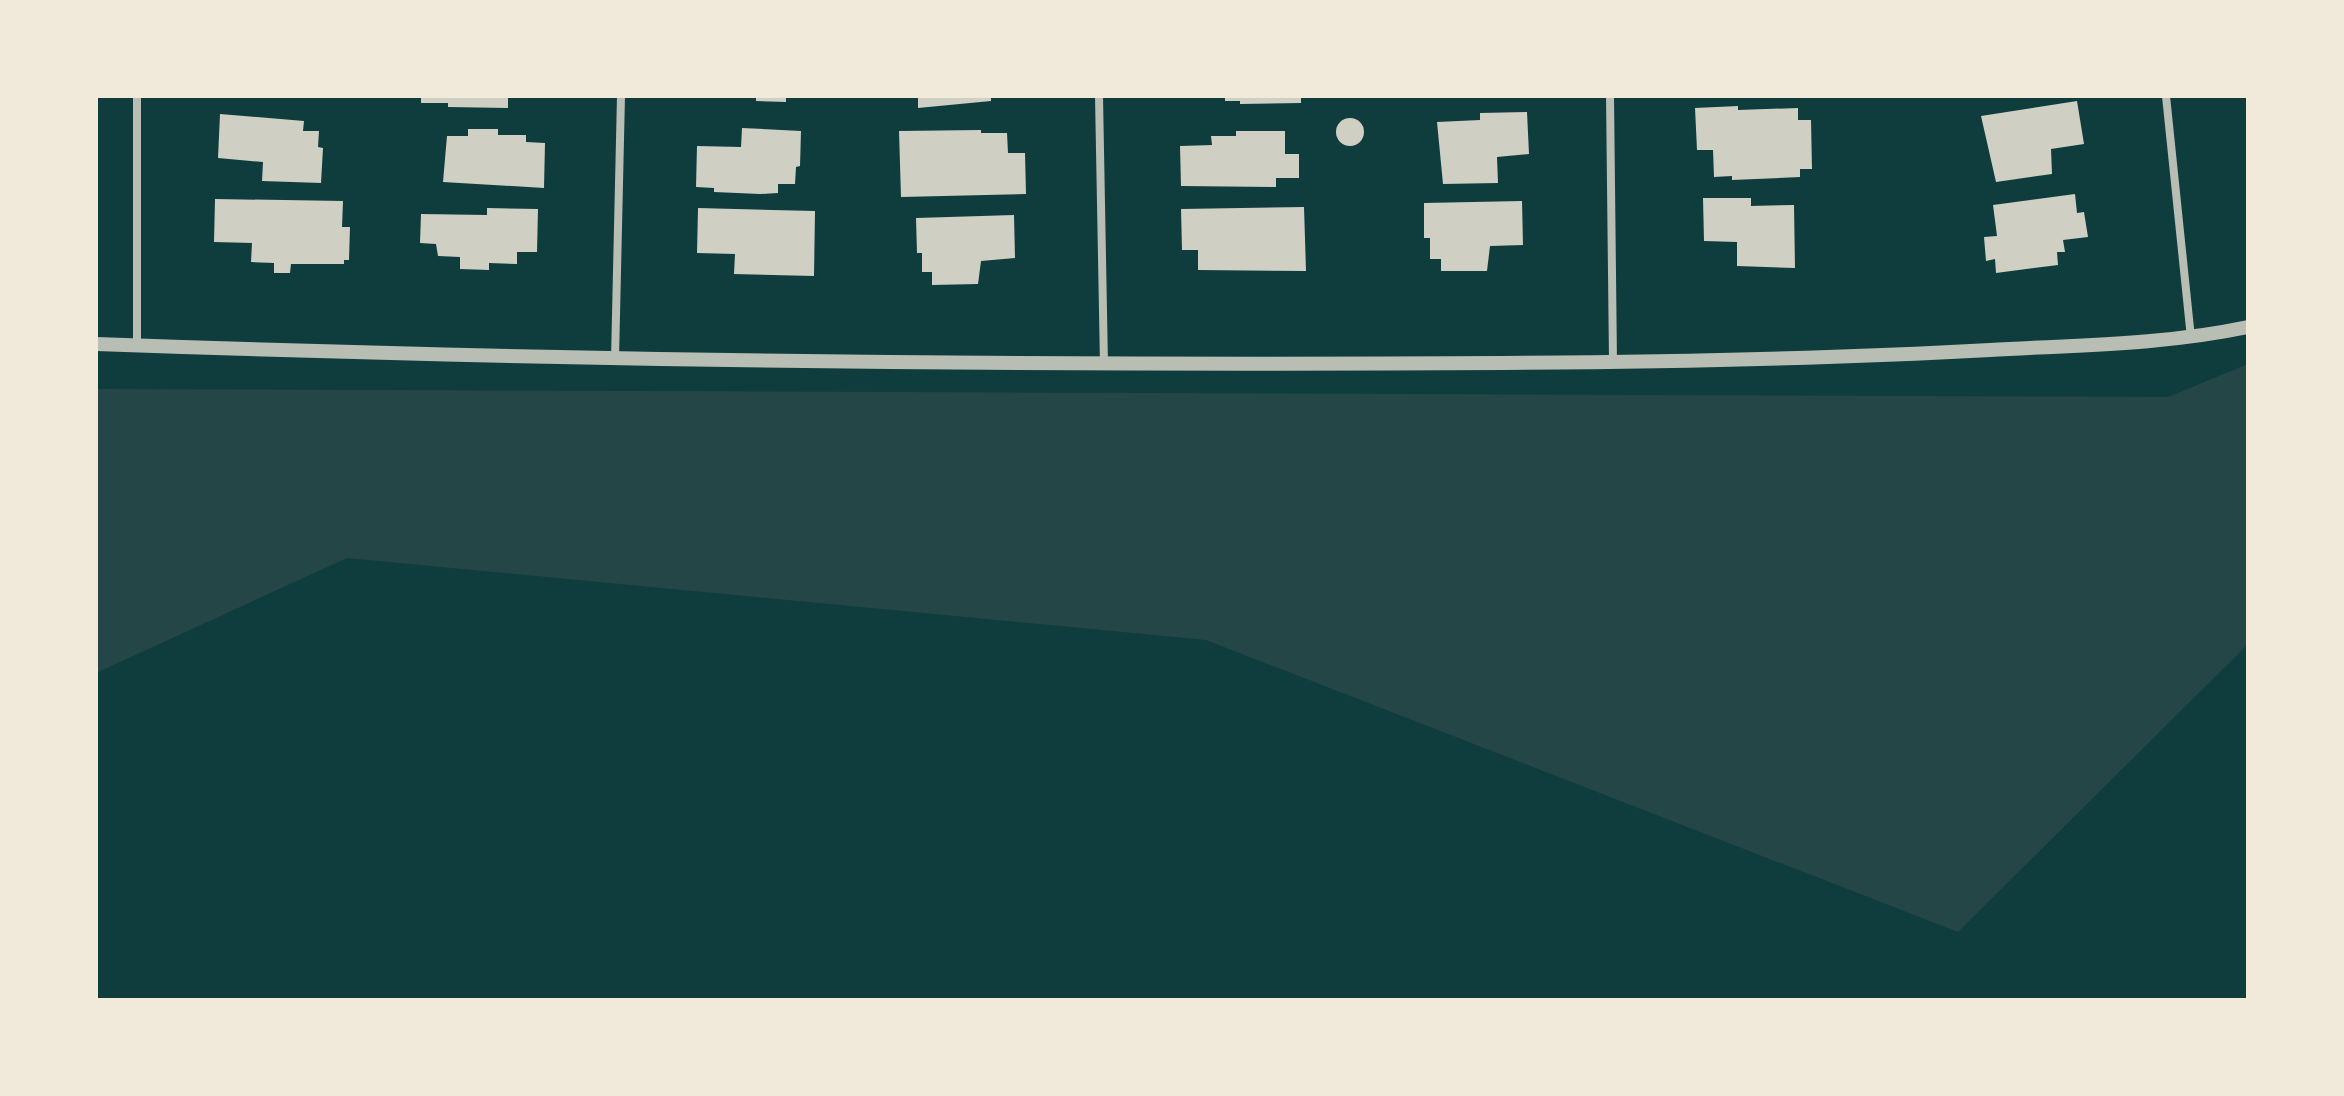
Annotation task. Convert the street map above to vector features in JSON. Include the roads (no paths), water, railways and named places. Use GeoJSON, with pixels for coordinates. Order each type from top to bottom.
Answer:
{"type":"FeatureCollection","features":[{"type":"Feature","properties":{"kind":"street"},"geometry":{"type":"LineString","coordinates":[[137,96],[137,346]]}},
{"type":"Feature","properties":{"kind":"street"},"geometry":{"type":"LineString","coordinates":[[615,360],[621,96]]}},
{"type":"Feature","properties":{"kind":"street"},"geometry":{"type":"LineString","coordinates":[[1099,96],[1104,366]]}},
{"type":"Feature","properties":{"kind":"street"},"geometry":{"type":"LineString","coordinates":[[1610,96],[1613,362]]}},
{"type":"Feature","properties":{"kind":"street"},"geometry":{"type":"LineString","coordinates":[[2166,96],[2191,339]]}},
{"type":"Feature","properties":{"kind":"street"},"geometry":{"type":"LineString","coordinates":[[96,344],[615,360],[1104,366],[1613,362],[1948,352],[2191,339],[2248,327]]}}]}
